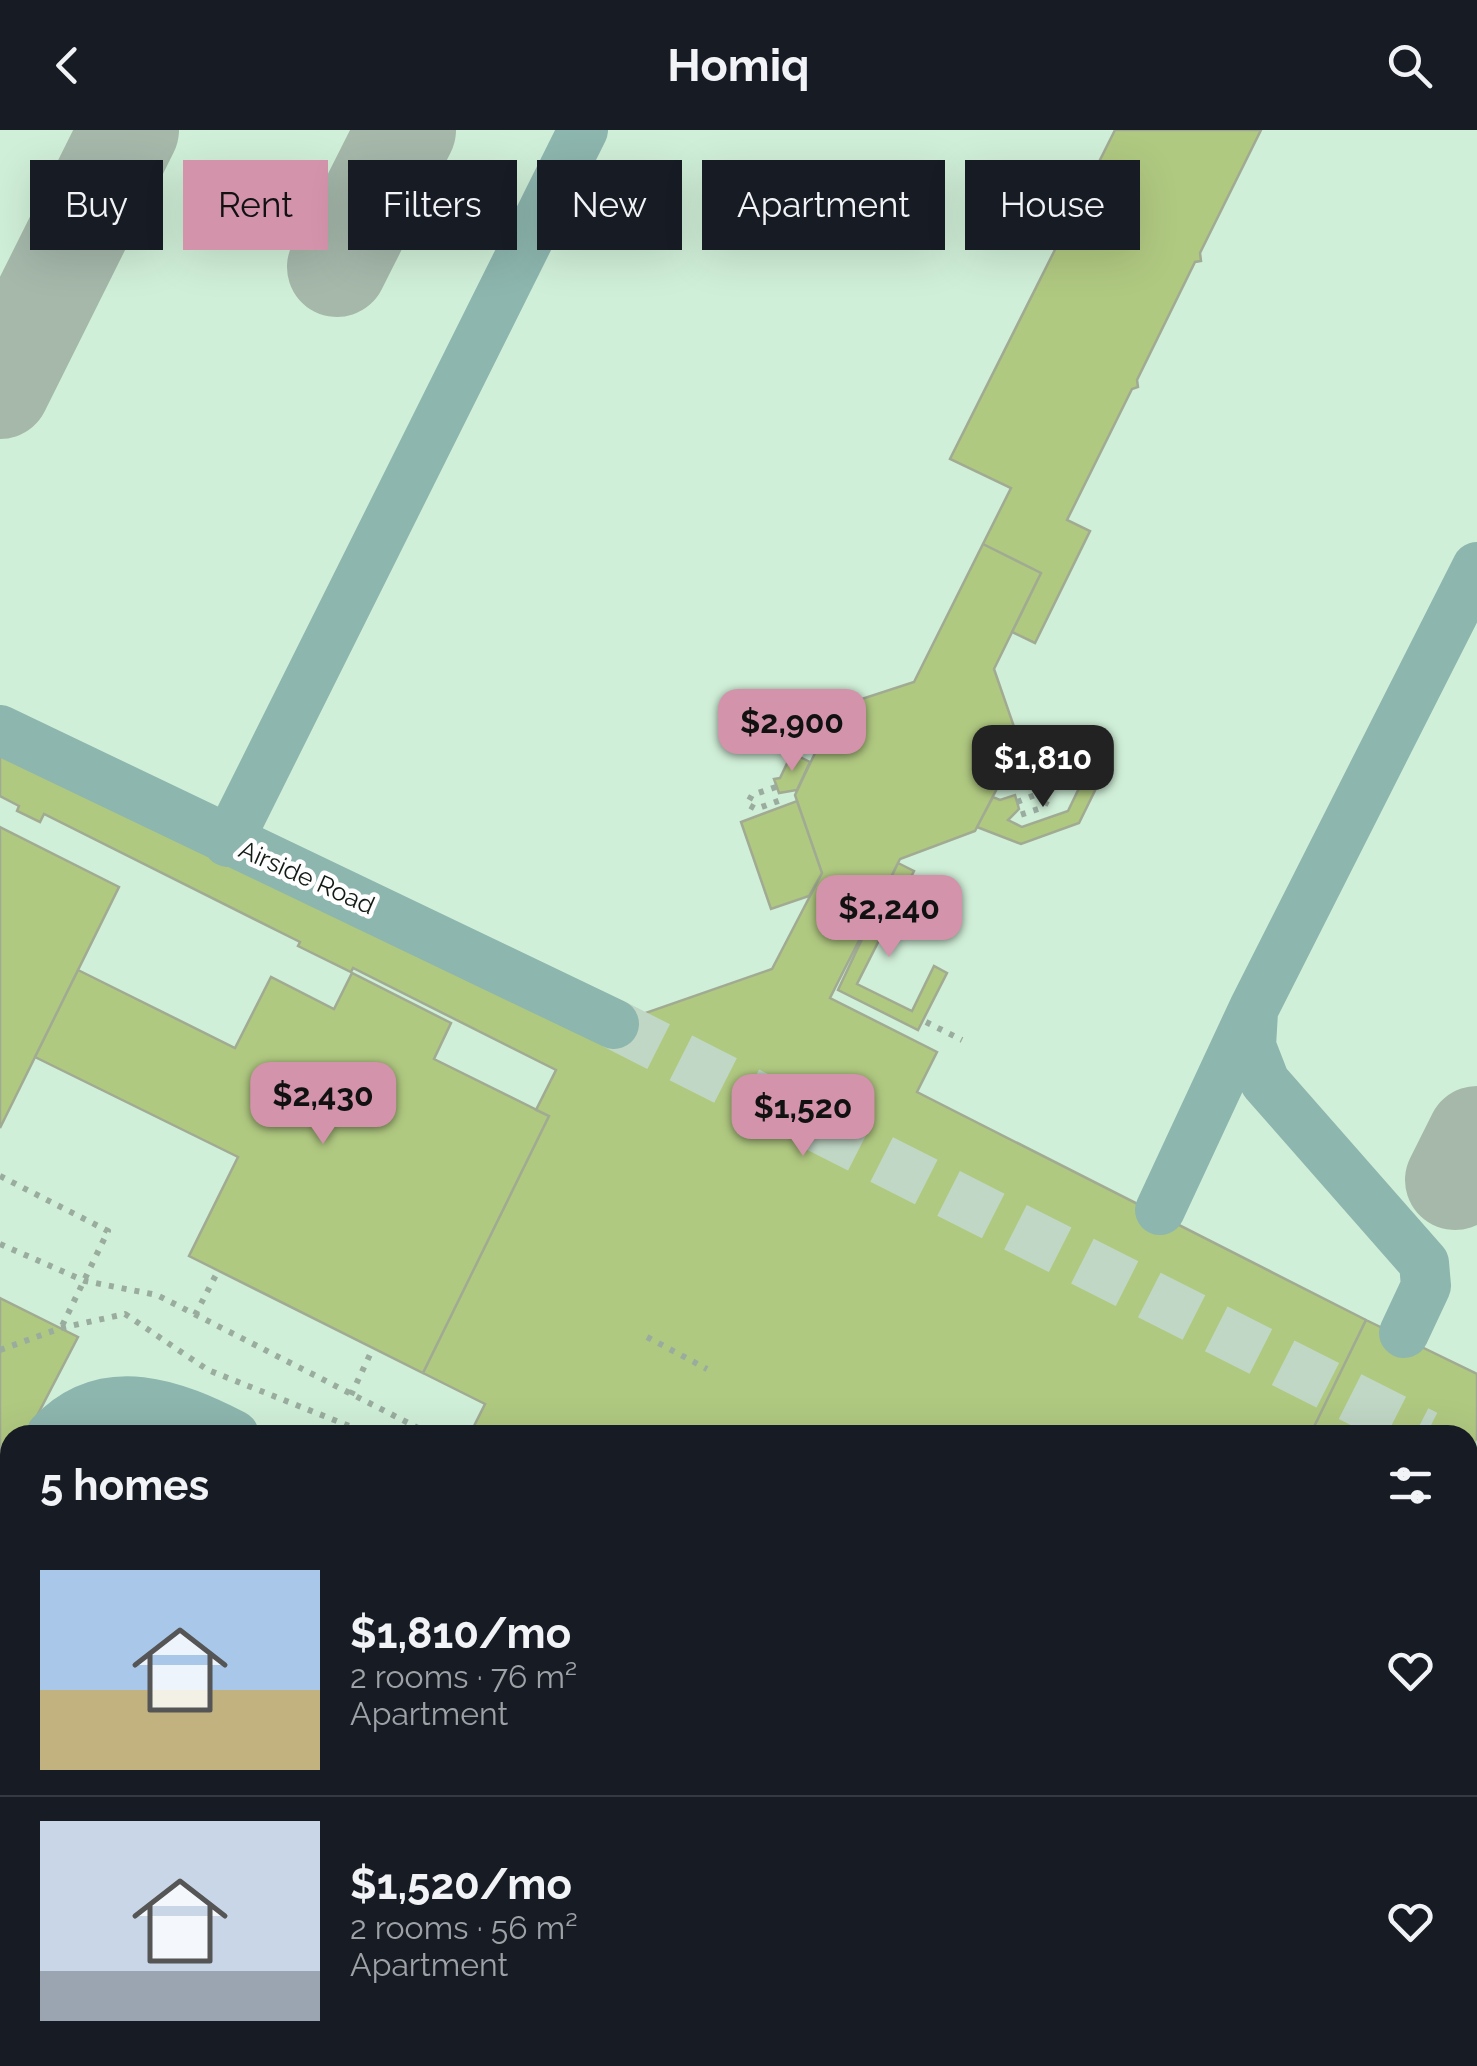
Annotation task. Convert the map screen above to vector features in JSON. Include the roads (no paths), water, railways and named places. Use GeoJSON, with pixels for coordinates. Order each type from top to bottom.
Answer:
{"type":"FeatureCollection","features":[{"type":"Feature","properties":{"kind":"street"},"geometry":{"type":"LineString","coordinates":[[228,842],[583,130]]}},
{"type":"Feature","properties":{"kind":"street"},"geometry":{"type":"LineString","coordinates":[[1160,1210],[1254,1008],[1477,566]]}},
{"type":"Feature","properties":{"kind":"street","name":"Airside Road"},"geometry":{"type":"LineString","coordinates":[[0,730],[614,1024]]}},
{"type":"Feature","properties":{"kind":"street"},"geometry":{"type":"LineString","coordinates":[[1254,1008],[1251,1046],[1265,1082],[1424,1264],[1426,1286],[1404,1333]]}},
{"type":"Feature","properties":{"kind":"street"},"geometry":{"type":"LineString","coordinates":[[66,1425],[92,1408],[149,1400],[210,1425]]}},
{"type":"Feature","properties":{"kind":"tunnel"},"geometry":{"type":"LineString","coordinates":[[614,1024],[1406,1425]]}}]}
